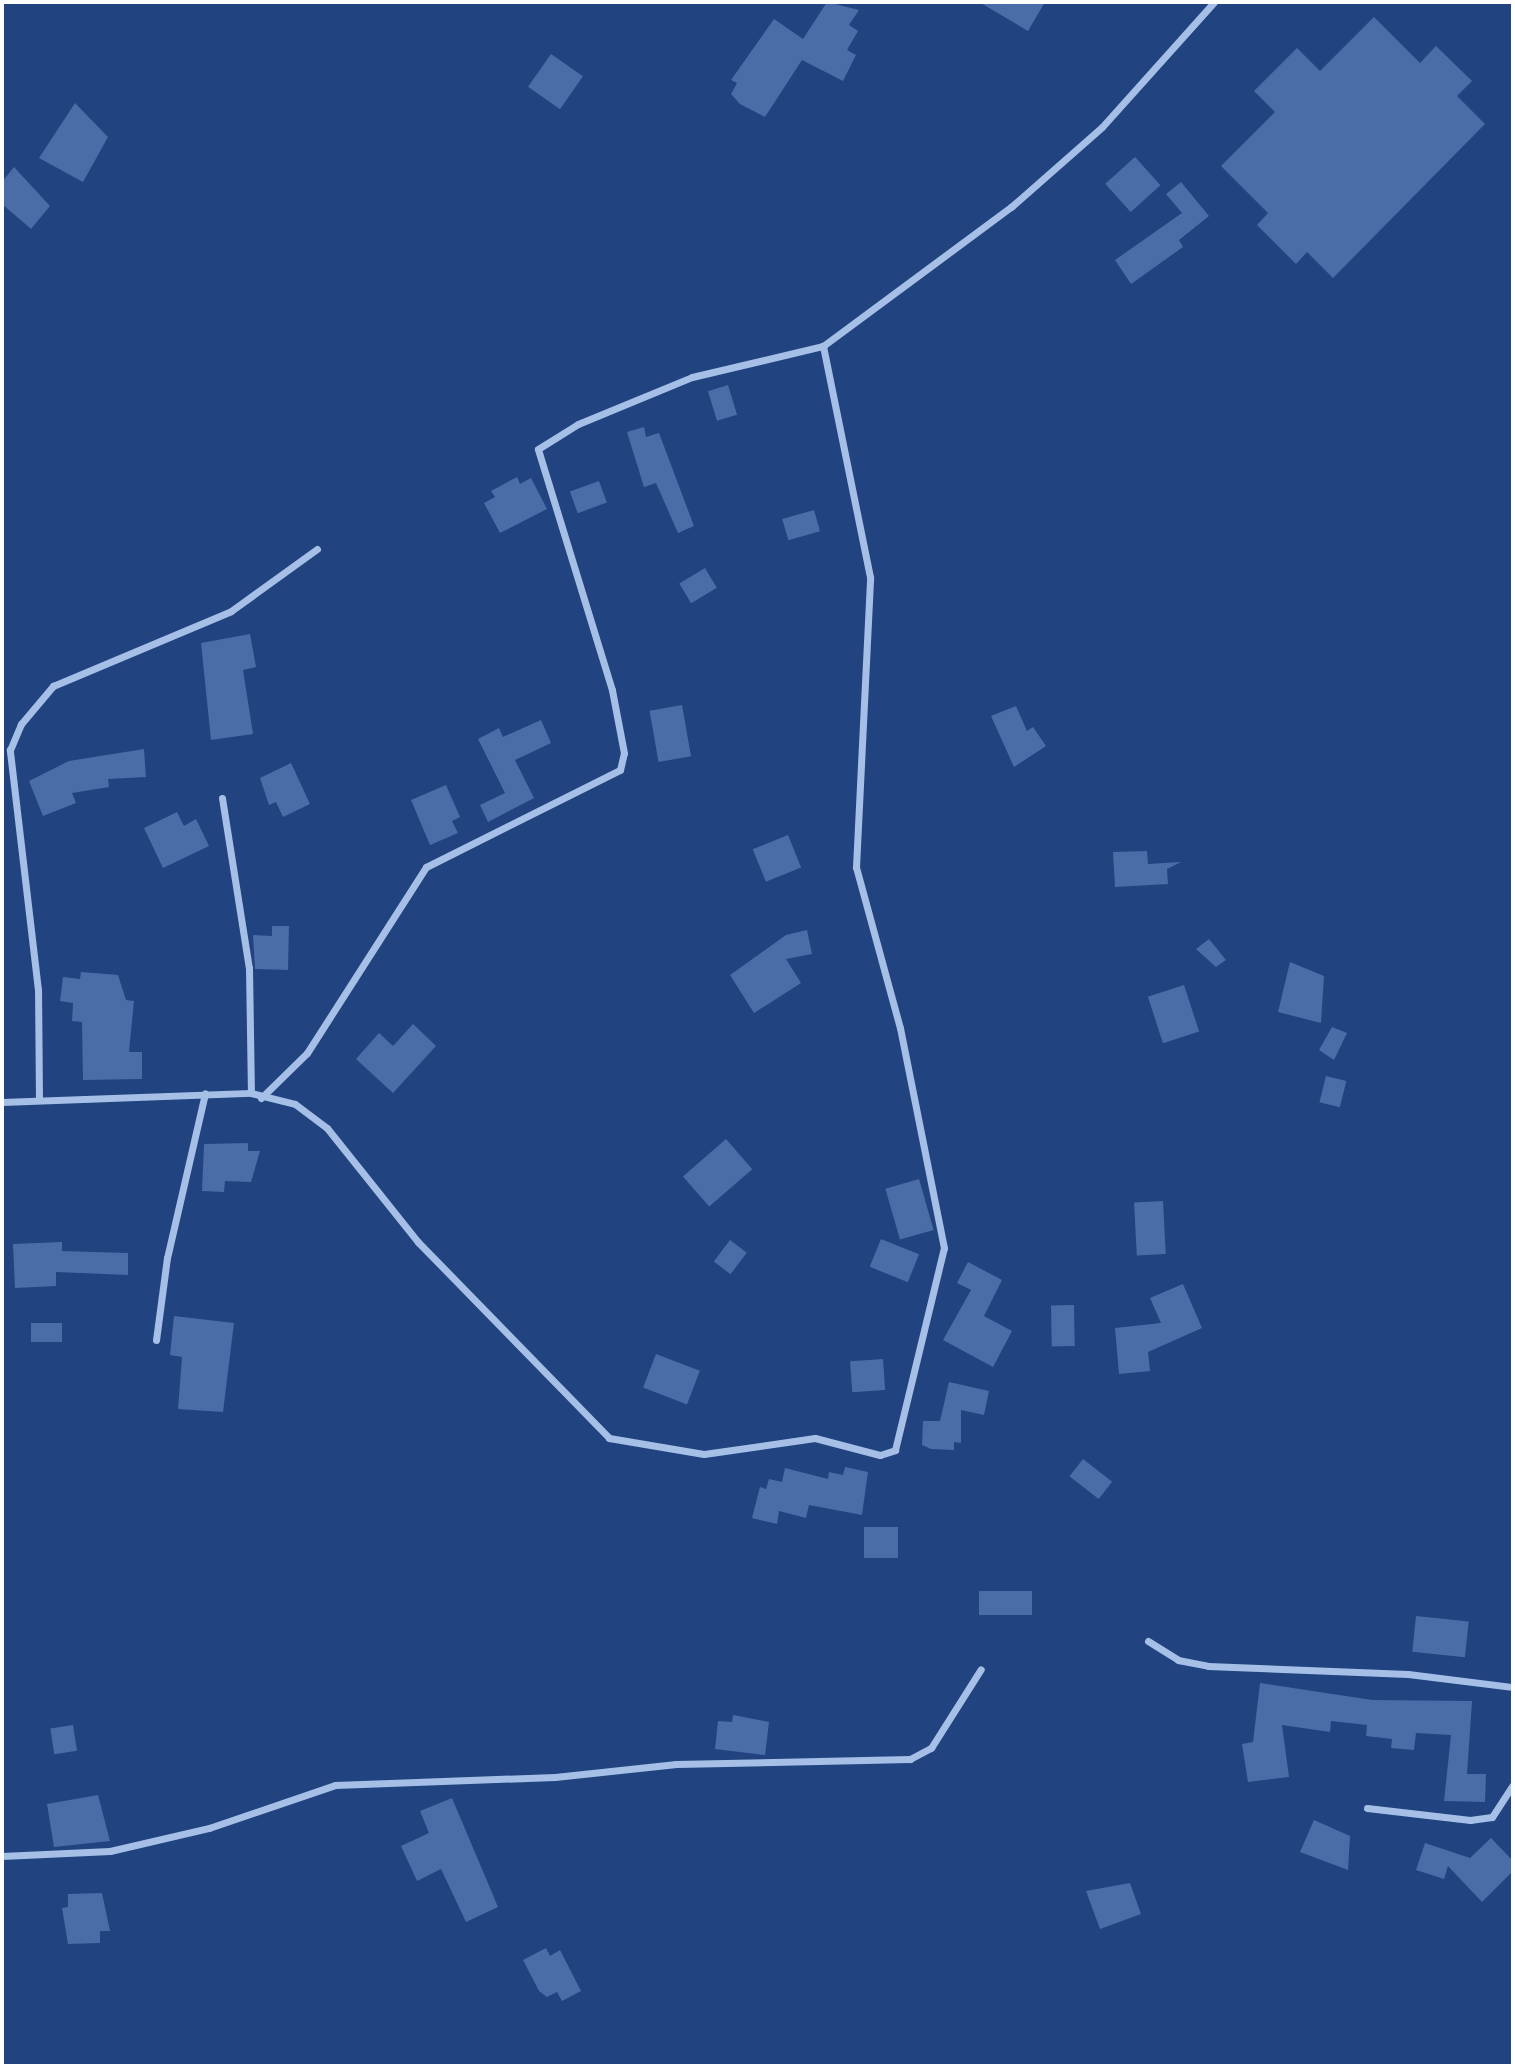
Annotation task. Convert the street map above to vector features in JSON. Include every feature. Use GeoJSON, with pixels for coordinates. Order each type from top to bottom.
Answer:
{"type":"FeatureCollection","features":[{"type":"Feature","properties":{"kind":"street"},"geometry":{"type":"LineString","coordinates":[[261,1098],[307,1053],[426,867],[620,770],[612,690],[538,449],[578,424],[692,377],[823,346],[1011,207],[1102,127],[1214,2]]}},
{"type":"Feature","properties":{"kind":"street"},"geometry":{"type":"LineString","coordinates":[[2,1102],[251,1093],[261,1098],[295,1104],[327,1129],[418,1242],[609,1437],[704,1454],[815,1437],[880,1455],[895,1450],[944,1248],[900,1028],[856,867],[870,576],[823,346]]}},
{"type":"Feature","properties":{"kind":"street"},"geometry":{"type":"LineString","coordinates":[[39,1100],[38,990],[11,772],[10,750],[21,724],[53,686],[231,611],[317,549]]}},
{"type":"Feature","properties":{"kind":"street"},"geometry":{"type":"LineString","coordinates":[[222,798],[248,968],[251,1093]]}},
{"type":"Feature","properties":{"kind":"street"},"geometry":{"type":"LineString","coordinates":[[156,1340],[167,1258],[205,1093]]}},
{"type":"Feature","properties":{"kind":"street"},"geometry":{"type":"LineString","coordinates":[[1147,1641],[1178,1660],[1208,1667],[1408,1674],[1513,1687]]}},
{"type":"Feature","properties":{"kind":"street"},"geometry":{"type":"LineString","coordinates":[[2,1857],[110,1851],[209,1828],[335,1784],[555,1777],[676,1764],[911,1759],[931,1748],[981,1669]]}},
{"type":"Feature","properties":{"kind":"street"},"geometry":{"type":"LineString","coordinates":[[1367,1808],[1470,1820],[1492,1816],[1513,1785]]}},
{"type":"Feature","properties":{"kind":"building"},"geometry":{"type":"Polygon","coordinates":[[[827,2],[859,10],[849,25],[858,31],[847,50],[856,55],[843,81],[802,60],[765,117],[740,104],[731,94],[737,83],[731,80],[774,19],[803,39],[827,2]]]}},
{"type":"Feature","properties":{"kind":"building"},"geometry":{"type":"Polygon","coordinates":[[[979,2],[1045,2],[1028,31],[979,2]]]}},
{"type":"Feature","properties":{"kind":"building"},"geometry":{"type":"Polygon","coordinates":[[[1374,17],[1420,63],[1436,46],[1472,81],[1457,96],[1485,124],[1333,278],[1307,252],[1296,264],[1257,225],[1268,213],[1221,166],[1275,112],[1254,91],[1297,48],[1320,71],[1374,17]]]}},
{"type":"Feature","properties":{"kind":"building"},"geometry":{"type":"Polygon","coordinates":[[[551,54],[583,76],[560,109],[528,87],[551,54]]]}},
{"type":"Feature","properties":{"kind":"building"},"geometry":{"type":"Polygon","coordinates":[[[75,103],[108,137],[83,182],[39,158],[75,103]]]}},
{"type":"Feature","properties":{"kind":"building"},"geometry":{"type":"Polygon","coordinates":[[[1135,157],[1160,185],[1131,212],[1105,184],[1135,157]]]}},
{"type":"Feature","properties":{"kind":"building"},"geometry":{"type":"Polygon","coordinates":[[[14,167],[50,206],[31,229],[2,204],[2,182],[14,167]]]}},
{"type":"Feature","properties":{"kind":"building"},"geometry":{"type":"Polygon","coordinates":[[[1181,182],[1209,216],[1179,240],[1183,247],[1131,284],[1115,260],[1182,213],[1166,194],[1181,182]]]}},
{"type":"Feature","properties":{"kind":"building"},"geometry":{"type":"Polygon","coordinates":[[[728,385],[737,415],[717,421],[708,391],[728,385]]]}},
{"type":"Feature","properties":{"kind":"building"},"geometry":{"type":"Polygon","coordinates":[[[644,427],[646,437],[659,433],[694,526],[678,533],[656,483],[644,487],[627,432],[644,427]]]}},
{"type":"Feature","properties":{"kind":"building"},"geometry":{"type":"Polygon","coordinates":[[[517,477],[520,484],[531,478],[547,509],[500,533],[484,503],[495,497],[491,491],[517,477]]]}},
{"type":"Feature","properties":{"kind":"building"},"geometry":{"type":"Polygon","coordinates":[[[599,481],[607,503],[578,513],[570,492],[599,481]]]}},
{"type":"Feature","properties":{"kind":"building"},"geometry":{"type":"Polygon","coordinates":[[[814,510],[820,531],[788,540],[782,519],[814,510]]]}},
{"type":"Feature","properties":{"kind":"building"},"geometry":{"type":"Polygon","coordinates":[[[705,568],[717,588],[691,603],[679,583],[705,568]]]}},
{"type":"Feature","properties":{"kind":"building"},"geometry":{"type":"Polygon","coordinates":[[[250,634],[256,667],[243,670],[253,734],[211,740],[201,643],[250,634]]]}},
{"type":"Feature","properties":{"kind":"building"},"geometry":{"type":"Polygon","coordinates":[[[682,705],[691,756],[659,762],[650,711],[682,705]]]}},
{"type":"Feature","properties":{"kind":"building"},"geometry":{"type":"Polygon","coordinates":[[[1016,706],[1027,731],[1033,727],[1046,746],[1014,767],[991,716],[1016,706]]]}},
{"type":"Feature","properties":{"kind":"building"},"geometry":{"type":"Polygon","coordinates":[[[541,720],[551,743],[515,760],[534,798],[488,822],[480,805],[505,793],[478,739],[499,728],[503,737],[541,720]]]}},
{"type":"Feature","properties":{"kind":"building"},"geometry":{"type":"Polygon","coordinates":[[[144,749],[146,777],[108,779],[109,787],[72,793],[76,803],[43,816],[29,781],[69,761],[144,749]]]}},
{"type":"Feature","properties":{"kind":"building"},"geometry":{"type":"Polygon","coordinates":[[[291,763],[310,804],[283,817],[276,802],[269,805],[260,778],[291,763]]]}},
{"type":"Feature","properties":{"kind":"building"},"geometry":{"type":"Polygon","coordinates":[[[446,785],[460,817],[452,821],[458,833],[430,845],[411,800],[446,785]]]}},
{"type":"Feature","properties":{"kind":"building"},"geometry":{"type":"Polygon","coordinates":[[[177,812],[184,826],[196,819],[209,846],[163,868],[144,828],[177,812]]]}},
{"type":"Feature","properties":{"kind":"building"},"geometry":{"type":"Polygon","coordinates":[[[788,835],[801,867],[766,882],[753,849],[788,835]]]}},
{"type":"Feature","properties":{"kind":"building"},"geometry":{"type":"Polygon","coordinates":[[[1147,851],[1148,864],[1181,862],[1167,869],[1168,884],[1115,887],[1113,852],[1147,851]]]}},
{"type":"Feature","properties":{"kind":"building"},"geometry":{"type":"Polygon","coordinates":[[[272,926],[289,926],[288,970],[255,969],[253,935],[272,936],[272,926]]]}},
{"type":"Feature","properties":{"kind":"building"},"geometry":{"type":"Polygon","coordinates":[[[807,930],[812,954],[786,959],[801,983],[754,1013],[730,975],[786,935],[807,930]]]}},
{"type":"Feature","properties":{"kind":"building"},"geometry":{"type":"Polygon","coordinates":[[[1209,939],[1226,960],[1216,967],[1196,949],[1209,939]]]}},
{"type":"Feature","properties":{"kind":"building"},"geometry":{"type":"Polygon","coordinates":[[[1290,962],[1324,976],[1321,1023],[1278,1012],[1290,962]]]}},
{"type":"Feature","properties":{"kind":"building"},"geometry":{"type":"Polygon","coordinates":[[[81,972],[118,975],[126,1000],[134,1001],[129,1052],[142,1052],[142,1079],[83,1080],[82,1022],[72,1021],[73,1003],[60,1001],[63,977],[80,979],[81,972]]]}},
{"type":"Feature","properties":{"kind":"building"},"geometry":{"type":"Polygon","coordinates":[[[1184,985],[1199,1032],[1163,1043],[1148,997],[1184,985]]]}},
{"type":"Feature","properties":{"kind":"building"},"geometry":{"type":"Polygon","coordinates":[[[413,1024],[436,1046],[393,1093],[356,1059],[379,1033],[393,1046],[413,1024]]]}},
{"type":"Feature","properties":{"kind":"building"},"geometry":{"type":"Polygon","coordinates":[[[1332,1027],[1347,1033],[1334,1060],[1319,1050],[1332,1027]]]}},
{"type":"Feature","properties":{"kind":"building"},"geometry":{"type":"Polygon","coordinates":[[[1326,1076],[1346,1081],[1340,1107],[1319,1102],[1326,1076]]]}},
{"type":"Feature","properties":{"kind":"building"},"geometry":{"type":"Polygon","coordinates":[[[726,1139],[752,1169],[709,1207],[683,1176],[726,1139]]]}},
{"type":"Feature","properties":{"kind":"building"},"geometry":{"type":"Polygon","coordinates":[[[248,1143],[248,1151],[260,1151],[251,1182],[225,1181],[224,1192],[202,1191],[204,1144],[248,1143]]]}},
{"type":"Feature","properties":{"kind":"building"},"geometry":{"type":"Polygon","coordinates":[[[919,1179],[934,1230],[900,1240],[885,1189],[919,1179]]]}},
{"type":"Feature","properties":{"kind":"building"},"geometry":{"type":"Polygon","coordinates":[[[1163,1201],[1166,1254],[1137,1255],[1134,1203],[1163,1201]]]}},
{"type":"Feature","properties":{"kind":"building"},"geometry":{"type":"Polygon","coordinates":[[[881,1239],[919,1254],[908,1282],[870,1267],[881,1239]]]}},
{"type":"Feature","properties":{"kind":"building"},"geometry":{"type":"Polygon","coordinates":[[[730,1240],[747,1253],[731,1274],[714,1262],[730,1240]]]}},
{"type":"Feature","properties":{"kind":"building"},"geometry":{"type":"Polygon","coordinates":[[[62,1242],[62,1251],[128,1253],[128,1275],[56,1272],[56,1286],[15,1288],[13,1244],[62,1242]]]}},
{"type":"Feature","properties":{"kind":"building"},"geometry":{"type":"Polygon","coordinates":[[[968,1262],[1002,1280],[984,1316],[1012,1331],[993,1367],[943,1340],[971,1290],[957,1283],[968,1262]]]}},
{"type":"Feature","properties":{"kind":"building"},"geometry":{"type":"Polygon","coordinates":[[[1183,1284],[1202,1328],[1148,1352],[1150,1371],[1119,1374],[1115,1328],[1161,1323],[1150,1298],[1183,1284]]]}},
{"type":"Feature","properties":{"kind":"building"},"geometry":{"type":"Polygon","coordinates":[[[1051,1305],[1074,1305],[1075,1346],[1052,1346],[1051,1305]]]}},
{"type":"Feature","properties":{"kind":"building"},"geometry":{"type":"Polygon","coordinates":[[[174,1316],[234,1323],[223,1412],[178,1409],[182,1357],[170,1355],[174,1316]]]}},
{"type":"Feature","properties":{"kind":"building"},"geometry":{"type":"Polygon","coordinates":[[[31,1323],[62,1323],[62,1342],[31,1342],[31,1323]]]}},
{"type":"Feature","properties":{"kind":"building"},"geometry":{"type":"Polygon","coordinates":[[[656,1354],[700,1371],[687,1404],[643,1388],[656,1354]]]}},
{"type":"Feature","properties":{"kind":"building"},"geometry":{"type":"Polygon","coordinates":[[[883,1359],[885,1390],[852,1392],[850,1361],[883,1359]]]}},
{"type":"Feature","properties":{"kind":"building"},"geometry":{"type":"Polygon","coordinates":[[[949,1382],[989,1391],[984,1415],[961,1410],[961,1443],[954,1442],[954,1450],[931,1449],[922,1445],[923,1421],[940,1421],[949,1382]]]}},
{"type":"Feature","properties":{"kind":"building"},"geometry":{"type":"Polygon","coordinates":[[[1083,1459],[1112,1482],[1099,1499],[1069,1476],[1083,1459]]]}},
{"type":"Feature","properties":{"kind":"building"},"geometry":{"type":"Polygon","coordinates":[[[845,1467],[868,1472],[862,1515],[809,1505],[806,1518],[779,1511],[777,1524],[752,1518],[760,1487],[766,1489],[769,1479],[782,1482],[785,1468],[828,1479],[829,1472],[843,1475],[845,1467]]]}},
{"type":"Feature","properties":{"kind":"building"},"geometry":{"type":"Polygon","coordinates":[[[864,1527],[898,1527],[898,1558],[864,1558],[864,1527]]]}},
{"type":"Feature","properties":{"kind":"building"},"geometry":{"type":"Polygon","coordinates":[[[979,1591],[1032,1591],[1032,1615],[979,1615],[979,1591]]]}},
{"type":"Feature","properties":{"kind":"building"},"geometry":{"type":"Polygon","coordinates":[[[1416,1616],[1469,1622],[1465,1657],[1412,1652],[1416,1616]]]}},
{"type":"Feature","properties":{"kind":"building"},"geometry":{"type":"Polygon","coordinates":[[[1260,1683],[1372,1700],[1472,1701],[1467,1774],[1486,1774],[1485,1802],[1444,1801],[1451,1735],[1416,1733],[1414,1750],[1391,1748],[1392,1739],[1366,1736],[1367,1725],[1331,1721],[1330,1732],[1282,1725],[1289,1777],[1248,1782],[1242,1744],[1253,1742],[1260,1683]]]}},
{"type":"Feature","properties":{"kind":"building"},"geometry":{"type":"Polygon","coordinates":[[[733,1715],[769,1722],[765,1755],[715,1749],[718,1721],[732,1722],[733,1715]]]}},
{"type":"Feature","properties":{"kind":"building"},"geometry":{"type":"Polygon","coordinates":[[[73,1725],[77,1751],[54,1754],[50,1729],[73,1725]]]}},
{"type":"Feature","properties":{"kind":"building"},"geometry":{"type":"Polygon","coordinates":[[[98,1795],[110,1841],[54,1847],[47,1804],[98,1795]]]}},
{"type":"Feature","properties":{"kind":"building"},"geometry":{"type":"Polygon","coordinates":[[[452,1798],[498,1907],[466,1922],[441,1869],[417,1881],[401,1846],[429,1833],[420,1811],[452,1798]]]}},
{"type":"Feature","properties":{"kind":"building"},"geometry":{"type":"Polygon","coordinates":[[[1314,1820],[1350,1836],[1348,1870],[1300,1852],[1314,1820]]]}},
{"type":"Feature","properties":{"kind":"building"},"geometry":{"type":"Polygon","coordinates":[[[1491,1838],[1513,1861],[1513,1871],[1482,1902],[1448,1866],[1444,1879],[1416,1870],[1425,1843],[1470,1858],[1491,1838]]]}},
{"type":"Feature","properties":{"kind":"building"},"geometry":{"type":"Polygon","coordinates":[[[1130,1883],[1141,1914],[1100,1929],[1086,1891],[1130,1883]]]}},
{"type":"Feature","properties":{"kind":"building"},"geometry":{"type":"Polygon","coordinates":[[[102,1893],[110,1931],[100,1931],[100,1943],[68,1944],[62,1908],[68,1907],[68,1894],[102,1893]]]}},
{"type":"Feature","properties":{"kind":"building"},"geometry":{"type":"Polygon","coordinates":[[[546,1948],[550,1956],[560,1950],[581,1991],[562,2001],[557,1992],[547,1997],[539,1991],[523,1960],[546,1948]]]}}]}
